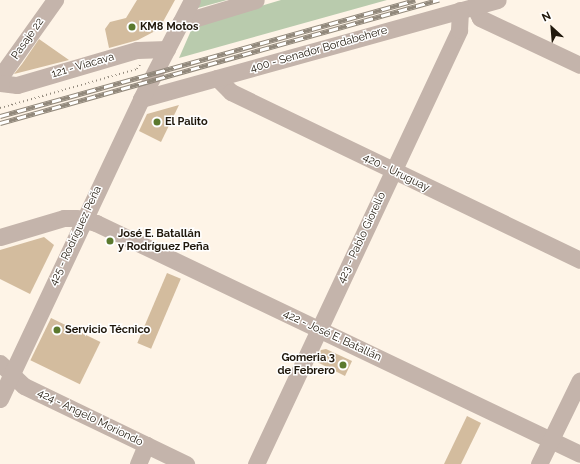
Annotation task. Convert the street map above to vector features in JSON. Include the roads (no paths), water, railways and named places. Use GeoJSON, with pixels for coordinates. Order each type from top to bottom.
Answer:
{"type":"FeatureCollection","features":[{"type":"Feature","properties":{"kind":"street","name":"Pasaje 22"},"geometry":{"type":"LineString","coordinates":[[0,76],[54,0]]}},
{"type":"Feature","properties":{"kind":"street","name":"425 - Rodríguez Peña"},"geometry":{"type":"LineString","coordinates":[[0,399],[6,369],[84,220],[141,99],[192,0]]}},
{"type":"Feature","properties":{"kind":"street"},"geometry":{"type":"LineString","coordinates":[[180,22],[256,0]]}},
{"type":"Feature","properties":{"kind":"street","name":"400 - Senador Bordabehere"},"geometry":{"type":"LineString","coordinates":[[141,99],[497,0]]}},
{"type":"Feature","properties":{"kind":"street"},"geometry":{"type":"LineString","coordinates":[[467,8],[480,18],[580,65]]}},
{"type":"Feature","properties":{"kind":"street","name":"423 - Pablo Giorello"},"geometry":{"type":"LineString","coordinates":[[256,464],[459,30],[467,8]]}},
{"type":"Feature","properties":{"kind":"street","name":"121 - Viacava"},"geometry":{"type":"LineString","coordinates":[[0,83],[17,85],[149,48],[167,49]]}},
{"type":"Feature","properties":{"kind":"street","name":"420 - Uruguay"},"geometry":{"type":"LineString","coordinates":[[218,78],[231,92],[580,260]]}},
{"type":"Feature","properties":{"kind":"street"},"geometry":{"type":"LineString","coordinates":[[0,237],[64,218],[84,220]]}},
{"type":"Feature","properties":{"kind":"street","name":"422 - José E. Batallán"},"geometry":{"type":"LineString","coordinates":[[84,220],[580,454]]}},
{"type":"Feature","properties":{"kind":"street","name":"424 - Angelo Moriondo"},"geometry":{"type":"LineString","coordinates":[[6,369],[24,386],[186,464]]}},
{"type":"Feature","properties":{"kind":"street"},"geometry":{"type":"LineString","coordinates":[[539,464],[580,380]]}},
{"type":"Feature","properties":{"kind":"street"},"geometry":{"type":"LineString","coordinates":[[138,464],[146,445]]}},
{"type":"Feature","properties":{"kind":"railway"},"geometry":{"type":"LineString","coordinates":[[0,116],[415,0]]}},
{"type":"Feature","properties":{"kind":"railway"},"geometry":{"type":"LineString","coordinates":[[0,123],[439,0]]}},
{"type":"Feature","properties":{"kind":"place","name":"KM8 Motos"},"geometry":{"type":"Point","coordinates":[132,27]}},
{"type":"Feature","properties":{"kind":"place","name":"El Palito"},"geometry":{"type":"Point","coordinates":[157,122]}},
{"type":"Feature","properties":{"kind":"place","name":"José E. Batallán y Rodríguez Peña"},"geometry":{"type":"Point","coordinates":[110,241]}},
{"type":"Feature","properties":{"kind":"place","name":"Servicio Técnico"},"geometry":{"type":"Point","coordinates":[57,330]}},
{"type":"Feature","properties":{"kind":"place","name":"Gomeria 3 de Febrero"},"geometry":{"type":"Point","coordinates":[343,365]}}]}
